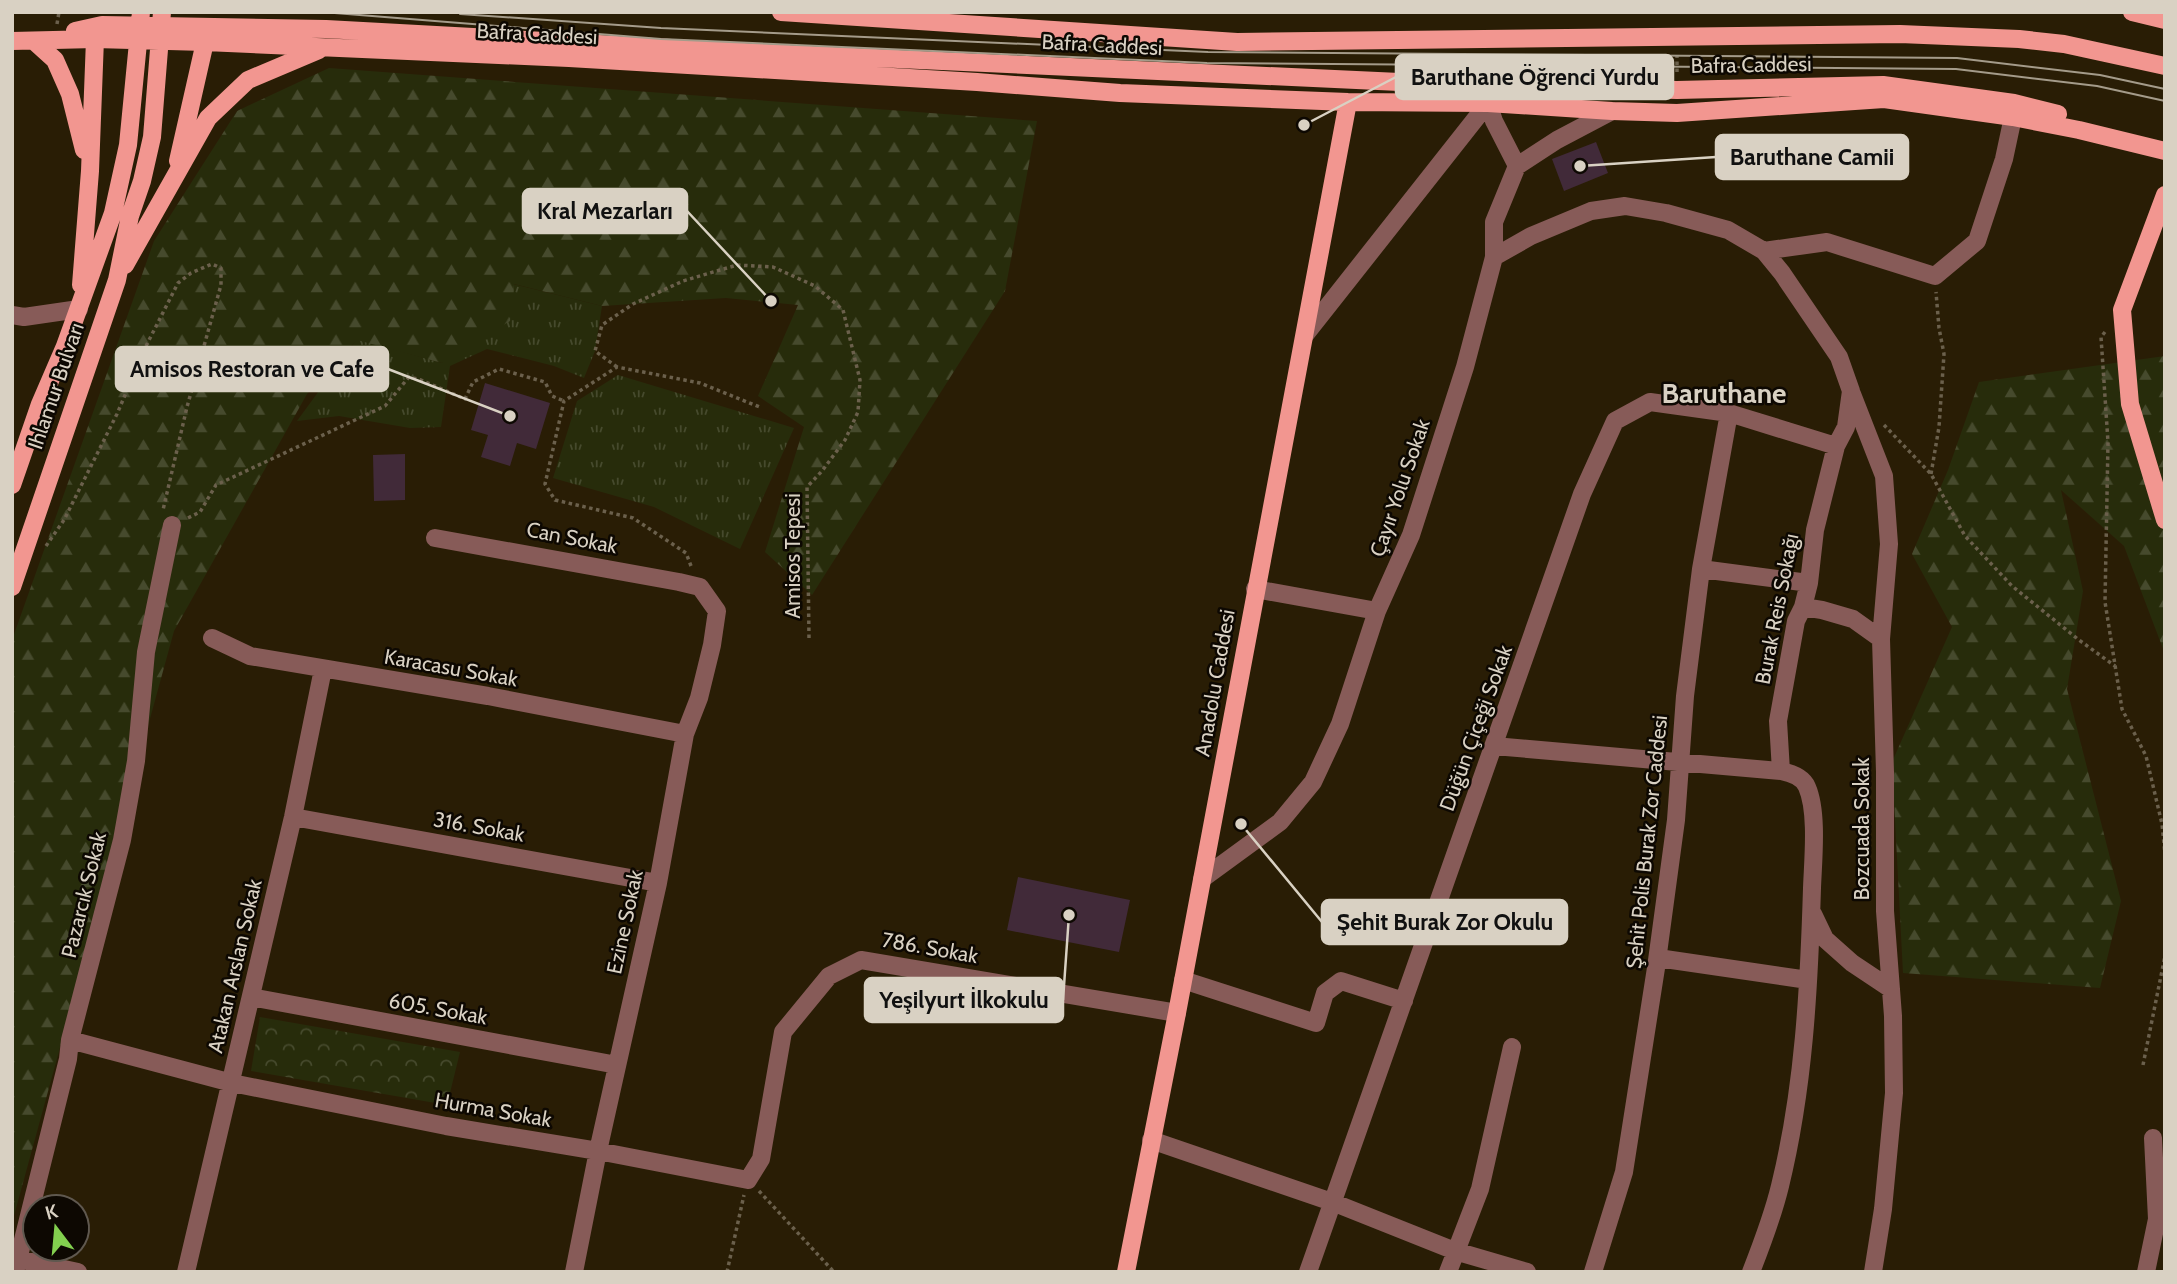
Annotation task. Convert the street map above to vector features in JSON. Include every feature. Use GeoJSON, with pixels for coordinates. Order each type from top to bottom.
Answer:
{"type":"FeatureCollection","features":[{"type":"Feature","properties":{"kind":"main road"},"geometry":{"type":"LineString","coordinates":[[117,280],[141,12]]}},
{"type":"Feature","properties":{"kind":"main road"},"geometry":{"type":"LineString","coordinates":[[121,215],[142,181],[152,137],[162,12]]}},
{"type":"Feature","properties":{"kind":"main road"},"geometry":{"type":"LineString","coordinates":[[781,12],[1237,42],[1900,34],[1978,36],[2064,44],[2165,66]]}},
{"type":"Feature","properties":{"kind":"main road"},"geometry":{"type":"LineString","coordinates":[[2132,12],[2165,20]]}},
{"type":"Feature","properties":{"kind":"main road","name":"Bafra Caddesi"},"geometry":{"type":"LineString","coordinates":[[12,41],[34,41],[99,32],[200,34],[326,29],[744,52],[1421,83],[1677,90],[1883,85],[2014,103],[2165,141]]}},
{"type":"Feature","properties":{"kind":"main road"},"geometry":{"type":"LineString","coordinates":[[79,309],[99,32]]}},
{"type":"Feature","properties":{"kind":"main road"},"geometry":{"type":"LineString","coordinates":[[174,178],[200,34]]}},
{"type":"Feature","properties":{"kind":"main road","name":"Bafra Caddesi"},"geometry":{"type":"LineString","coordinates":[[200,34],[326,47],[705,66],[1120,93],[1348,102],[1488,103],[1677,113],[1884,99],[2013,117],[2165,151]]}},
{"type":"Feature","properties":{"kind":"main road"},"geometry":{"type":"LineString","coordinates":[[34,41],[55,60],[70,94],[90,171]]}},
{"type":"Feature","properties":{"kind":"main road"},"geometry":{"type":"LineString","coordinates":[[117,280],[208,118],[248,80],[326,47]]}},
{"type":"Feature","properties":{"kind":"main road","name":"Anadolu Caddesi"},"geometry":{"type":"LineString","coordinates":[[1126,1272],[1348,102]]}},
{"type":"Feature","properties":{"kind":"main road"},"geometry":{"type":"LineString","coordinates":[[2165,195],[2122,310],[2130,404],[2165,520]]}},
{"type":"Feature","properties":{"kind":"main road","name":"Ihlamur Bulvarı"},"geometry":{"type":"LineString","coordinates":[[12,485],[40,404],[121,215]]}},
{"type":"Feature","properties":{"kind":"main road","name":"Ihlamur Bulvarı"},"geometry":{"type":"LineString","coordinates":[[12,587],[117,280]]}},
{"type":"Feature","properties":{"kind":"street"},"geometry":{"type":"LineString","coordinates":[[1488,103],[1517,166],[1557,140],[1612,111]]}},
{"type":"Feature","properties":{"kind":"street"},"geometry":{"type":"LineString","coordinates":[[1305,335],[1488,103]]}},
{"type":"Feature","properties":{"kind":"street"},"geometry":{"type":"LineString","coordinates":[[1764,251],[1826,242],[1935,276],[1977,241],[2004,159],[2013,117]]}},
{"type":"Feature","properties":{"kind":"street","name":"Çayır Yolu Sokak"},"geometry":{"type":"LineString","coordinates":[[1202,879],[1280,822],[1312,782],[1340,724],[1377,611],[1411,535],[1465,367],[1494,257],[1494,222],[1517,166]]}},
{"type":"Feature","properties":{"kind":"street","name":"Burak Reis Sokağı"},"geometry":{"type":"LineString","coordinates":[[1494,257],[1531,236],[1591,211],[1625,206],[1667,213],[1728,230],[1764,251],[1839,357],[1851,391],[1846,427],[1836,446],[1815,530],[1809,583],[1796,621],[1778,721],[1781,771]]}},
{"type":"Feature","properties":{"kind":"street"},"geometry":{"type":"LineString","coordinates":[[12,315],[24,317],[79,309]]}},
{"type":"Feature","properties":{"kind":"street","name":"Bozcuada Sokak"},"geometry":{"type":"LineString","coordinates":[[1851,391],[1884,476],[1889,544],[1881,639],[1885,911],[1891,989],[1894,1093],[1883,1209],[1873,1272]]}},
{"type":"Feature","properties":{"kind":"street","name":"Düğün Çiçeği Sokak"},"geometry":{"type":"LineString","coordinates":[[1308,1272],[1582,494],[1615,421],[1650,402],[1728,413],[1836,446]]}},
{"type":"Feature","properties":{"kind":"street","name":"Şehit Polis Burak Zor Caddesi"},"geometry":{"type":"LineString","coordinates":[[1593,1272],[1624,1172],[1658,958],[1676,820],[1685,696],[1701,569],[1728,413]]}},
{"type":"Feature","properties":{"kind":"street","name":"Pazarcık Sokak"},"geometry":{"type":"LineString","coordinates":[[17,1266],[68,1059],[70,1040],[122,840],[136,761],[146,652],[172,525]]}},
{"type":"Feature","properties":{"kind":"street","name":"Can Sokak"},"geometry":{"type":"LineString","coordinates":[[435,538],[699,587]]}},
{"type":"Feature","properties":{"kind":"street"},"geometry":{"type":"LineString","coordinates":[[1701,569],[1809,583]]}},
{"type":"Feature","properties":{"kind":"street","name":"Ezine Sokak"},"geometry":{"type":"LineString","coordinates":[[574,1272],[657,883],[685,734],[699,698],[709,658],[717,611],[699,587]]}},
{"type":"Feature","properties":{"kind":"street"},"geometry":{"type":"LineString","coordinates":[[1255,589],[1377,611]]}},
{"type":"Feature","properties":{"kind":"street"},"geometry":{"type":"LineString","coordinates":[[1803,607],[1853,619],[1881,639]]}},
{"type":"Feature","properties":{"kind":"street","name":"Karacasu Sokak"},"geometry":{"type":"LineString","coordinates":[[212,638],[250,656],[488,696],[685,734]]}},
{"type":"Feature","properties":{"kind":"street","name":"Atakan Arslan Sokak"},"geometry":{"type":"LineString","coordinates":[[186,1272],[293,817],[323,669]]}},
{"type":"Feature","properties":{"kind":"street"},"geometry":{"type":"LineString","coordinates":[[1494,746],[1781,771],[1793,774],[1807,784],[1811,804],[1813,848],[1801,1076],[1780,1186],[1751,1272]]}},
{"type":"Feature","properties":{"kind":"street","name":"316. Sokak"},"geometry":{"type":"LineString","coordinates":[[293,817],[657,883]]}},
{"type":"Feature","properties":{"kind":"street"},"geometry":{"type":"LineString","coordinates":[[1811,911],[1825,939],[1852,964],[1891,989]]}},
{"type":"Feature","properties":{"kind":"street"},"geometry":{"type":"LineString","coordinates":[[1658,958],[1808,980]]}},
{"type":"Feature","properties":{"kind":"street","name":"786. Sokak"},"geometry":{"type":"LineString","coordinates":[[748,1180],[761,1159],[783,1032],[829,976],[861,960],[1177,1013]]}},
{"type":"Feature","properties":{"kind":"street"},"geometry":{"type":"LineString","coordinates":[[1183,980],[1316,1023],[1325,993],[1341,981],[1404,1002]]}},
{"type":"Feature","properties":{"kind":"street","name":"605. Sokak"},"geometry":{"type":"LineString","coordinates":[[251,998],[617,1065]]}},
{"type":"Feature","properties":{"kind":"street","name":"Hurma Sokak"},"geometry":{"type":"LineString","coordinates":[[70,1040],[232,1083],[446,1126],[598,1151],[748,1180]]}},
{"type":"Feature","properties":{"kind":"street"},"geometry":{"type":"LineString","coordinates":[[1448,1272],[1480,1189],[1511,1047]]}},
{"type":"Feature","properties":{"kind":"street"},"geometry":{"type":"LineString","coordinates":[[2147,1272],[2157,1219],[2153,1138]]}},
{"type":"Feature","properties":{"kind":"street"},"geometry":{"type":"LineString","coordinates":[[1151,1140],[1332,1202],[1455,1251],[1527,1272]]}},
{"type":"Feature","properties":{"kind":"street"},"geometry":{"type":"LineString","coordinates":[[17,1266],[78,1272]]}},
{"type":"Feature","properties":{"kind":"path"},"geometry":{"type":"LineString","coordinates":[[19,568],[40,555],[64,520],[178,283],[191,273],[212,264],[221,268],[221,285],[187,407],[162,513],[172,525],[200,512],[216,485],[385,406],[409,377],[465,399],[473,382],[499,369],[545,383],[552,396],[564,401]]}},
{"type":"Feature","properties":{"kind":"path","name":"Amisos Tepesi"},"geometry":{"type":"LineString","coordinates":[[617,367],[595,351],[602,325],[632,304],[683,281],[737,265],[773,267],[815,286],[843,310],[860,380],[858,412],[845,440],[807,486],[809,638]]}},
{"type":"Feature","properties":{"kind":"path"},"geometry":{"type":"LineString","coordinates":[[1931,474],[1939,427],[1944,354],[1935,276]]}},
{"type":"Feature","properties":{"kind":"path"},"geometry":{"type":"LineString","coordinates":[[2122,310],[2101,337],[2108,442],[2105,602],[2122,709],[2146,756],[2162,824],[2165,855]]}},
{"type":"Feature","properties":{"kind":"path"},"geometry":{"type":"LineString","coordinates":[[699,587],[686,553],[633,518],[555,500],[544,484],[564,401],[617,367],[701,383],[762,408]]}},
{"type":"Feature","properties":{"kind":"path"},"geometry":{"type":"LineString","coordinates":[[1877,419],[1931,474],[1965,536],[2012,586],[2115,666]]}},
{"type":"Feature","properties":{"kind":"path"},"geometry":{"type":"LineString","coordinates":[[2143,1065],[2165,957]]}},
{"type":"Feature","properties":{"kind":"path"},"geometry":{"type":"LineString","coordinates":[[727,1272],[748,1180]]}},
{"type":"Feature","properties":{"kind":"path"},"geometry":{"type":"LineString","coordinates":[[748,1180],[834,1272]]}},
{"type":"Feature","properties":{"kind":"green space"},"geometry":{"type":"Polygon","coordinates":[[[329,68],[1037,121],[1005,291],[812,595],[765,552],[804,427],[758,396],[798,305],[726,298],[602,306],[514,284],[510,321],[442,363],[357,340],[307,394],[174,631],[12,1223],[12,640],[154,241],[237,111],[329,68]]]}},
{"type":"Feature","properties":{"kind":"green space"},"geometry":{"type":"Polygon","coordinates":[[[513,284],[602,306],[595,351],[584,378],[554,366],[487,349],[450,366],[441,427],[410,428],[339,416],[297,421],[357,339],[442,363],[513,284]]]}},
{"type":"Feature","properties":{"kind":"green space"},"geometry":{"type":"Polygon","coordinates":[[[2165,356],[2165,654],[2124,546],[2061,490],[2083,591],[2067,689],[2121,901],[2100,988],[1903,973],[1892,762],[1952,627],[1912,554],[1948,470],[1979,382],[2165,356]]]}},
{"type":"Feature","properties":{"kind":"green space"},"geometry":{"type":"Polygon","coordinates":[[[618,375],[794,428],[740,549],[654,507],[553,478],[577,401],[618,375]]]}},
{"type":"Feature","properties":{"kind":"green space"},"geometry":{"type":"Polygon","coordinates":[[[260,1017],[460,1052],[447,1105],[251,1071],[260,1017]]]}},
{"type":"Feature","properties":{"kind":"building"},"geometry":{"type":"Polygon","coordinates":[[[1596,142],[1608,173],[1564,191],[1552,159],[1596,142]]]}},
{"type":"Feature","properties":{"kind":"building"},"geometry":{"type":"Polygon","coordinates":[[[485,383],[550,403],[536,449],[517,443],[510,466],[481,457],[488,435],[471,430],[485,383]]]}},
{"type":"Feature","properties":{"kind":"building"},"geometry":{"type":"Polygon","coordinates":[[[405,454],[405,500],[374,501],[373,455],[405,454]]]}},
{"type":"Feature","properties":{"kind":"building"},"geometry":{"type":"Polygon","coordinates":[[[1018,877],[1130,900],[1119,952],[1007,930],[1018,877]]]}},
{"type":"Feature","properties":{"kind":"tram line"},"geometry":{"type":"LineString","coordinates":[[322,12],[661,39],[1207,63],[1956,69],[2097,86],[2165,101]]}},
{"type":"Feature","properties":{"kind":"tram line"},"geometry":{"type":"LineString","coordinates":[[460,14],[661,28],[1208,52],[1957,58],[2100,75],[2165,89]]}},
{"type":"Feature","properties":{"kind":"place","name":"Baruthane Öğrenci Yurdu"},"geometry":{"type":"Point","coordinates":[1304,125]}},
{"type":"Feature","properties":{"kind":"place","name":"Baruthane Camii"},"geometry":{"type":"Point","coordinates":[1580,166]}},
{"type":"Feature","properties":{"kind":"place","name":"Kral Mezarları"},"geometry":{"type":"Point","coordinates":[771,301]}},
{"type":"Feature","properties":{"kind":"place","name":"Amisos Restoran ve Cafe"},"geometry":{"type":"Point","coordinates":[510,416]}},
{"type":"Feature","properties":{"kind":"place","name":"Şehit Burak Zor Okulu"},"geometry":{"type":"Point","coordinates":[1241,824]}},
{"type":"Feature","properties":{"kind":"place","name":"Yeşilyurt İlkokulu"},"geometry":{"type":"Point","coordinates":[1069,915]}},
{"type":"Feature","properties":{"kind":"district","name":"Baruthane"},"geometry":{"type":"Point","coordinates":[1724,393]}}]}
